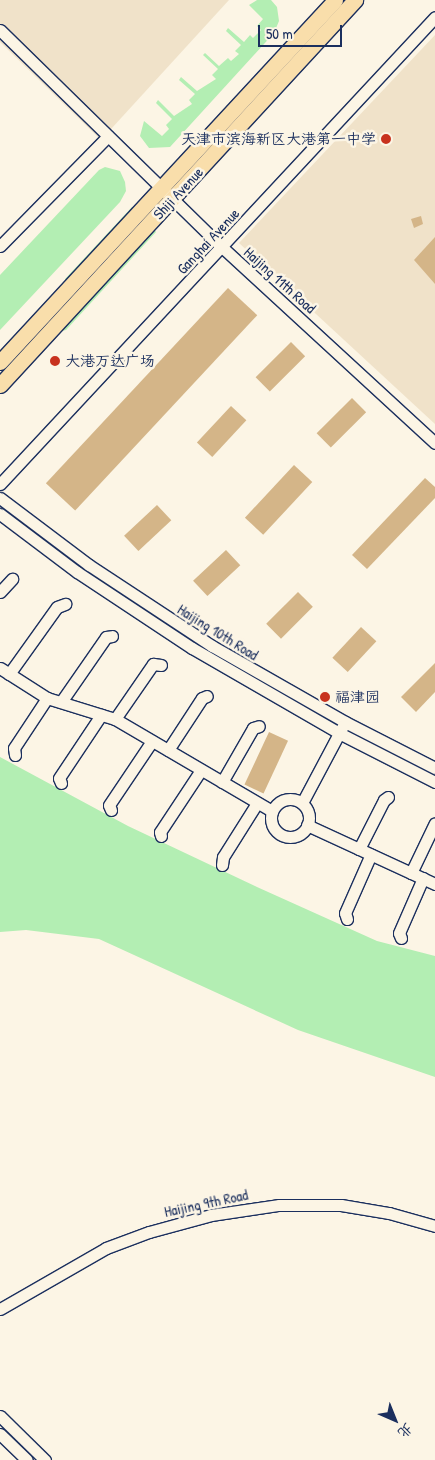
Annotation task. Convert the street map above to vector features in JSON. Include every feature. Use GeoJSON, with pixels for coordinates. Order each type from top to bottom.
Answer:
{"type":"FeatureCollection","features":[{"type":"Feature","properties":{"kind":"main road","name":"Shiji Avenue"},"geometry":{"type":"LineString","coordinates":[[0,385],[335,0]]}},
{"type":"Feature","properties":{"kind":"main road","name":"Shiji Avenue"},"geometry":{"type":"LineString","coordinates":[[0,362],[356,0]]}},
{"type":"Feature","properties":{"kind":"street","name":"Ganghai Avenue"},"geometry":{"type":"LineString","coordinates":[[0,484],[223,248],[435,17]]}},
{"type":"Feature","properties":{"kind":"street","name":"Haijing 11th Road"},"geometry":{"type":"LineString","coordinates":[[0,30],[223,248],[435,443]]}},
{"type":"Feature","properties":{"kind":"street"},"geometry":{"type":"LineString","coordinates":[[0,246],[108,136]]}},
{"type":"Feature","properties":{"kind":"street","name":"Haijing 10th Road"},"geometry":{"type":"LineString","coordinates":[[0,498],[75,556],[151,607],[342,728],[435,768]]}},
{"type":"Feature","properties":{"kind":"street","name":"Haijing 10th Road"},"geometry":{"type":"LineString","coordinates":[[0,514],[77,572],[184,642],[342,728],[435,782]]}},
{"type":"Feature","properties":{"kind":"street"},"geometry":{"type":"LineString","coordinates":[[0,592],[12,579]]}},
{"type":"Feature","properties":{"kind":"street"},"geometry":{"type":"LineString","coordinates":[[65,604],[57,607],[4,671],[47,698],[115,719],[272,811]]}},
{"type":"Feature","properties":{"kind":"street"},"geometry":{"type":"LineString","coordinates":[[61,702],[106,637],[112,636]]}},
{"type":"Feature","properties":{"kind":"street"},"geometry":{"type":"LineString","coordinates":[[115,719],[154,664],[161,665]]}},
{"type":"Feature","properties":{"kind":"street"},"geometry":{"type":"LineString","coordinates":[[168,750],[202,698],[207,696]]}},
{"type":"Feature","properties":{"kind":"street"},"geometry":{"type":"LineString","coordinates":[[15,755],[14,748],[47,698]]}},
{"type":"Feature","properties":{"kind":"street"},"geometry":{"type":"LineString","coordinates":[[61,783],[59,778],[101,715]]}},
{"type":"Feature","properties":{"kind":"street"},"geometry":{"type":"LineString","coordinates":[[222,782],[253,728],[259,726]]}},
{"type":"Feature","properties":{"kind":"street"},"geometry":{"type":"LineString","coordinates":[[302,804],[342,728]]}},
{"type":"Feature","properties":{"kind":"street"},"geometry":{"type":"LineString","coordinates":[[111,810],[109,805],[152,741]]}},
{"type":"Feature","properties":{"kind":"street"},"geometry":{"type":"LineString","coordinates":[[161,836],[160,832],[201,770]]}},
{"type":"Feature","properties":{"kind":"street"},"geometry":{"type":"LineString","coordinates":[[359,849],[384,800],[388,798]]}},
{"type":"Feature","properties":{"kind":"street"},"geometry":{"type":"LineString","coordinates":[[285,800],[302,804],[308,813],[307,825],[300,834],[283,836],[274,828],[272,811],[285,800]]}},
{"type":"Feature","properties":{"kind":"street"},"geometry":{"type":"LineString","coordinates":[[222,865],[223,857],[258,802]]}},
{"type":"Feature","properties":{"kind":"street"},"geometry":{"type":"LineString","coordinates":[[411,873],[435,824]]}},
{"type":"Feature","properties":{"kind":"street"},"geometry":{"type":"LineString","coordinates":[[307,825],[435,884]]}},
{"type":"Feature","properties":{"kind":"street"},"geometry":{"type":"LineString","coordinates":[[347,919],[346,912],[371,854]]}},
{"type":"Feature","properties":{"kind":"street"},"geometry":{"type":"LineString","coordinates":[[401,938],[399,933],[423,878]]}},
{"type":"Feature","properties":{"kind":"street","name":"Haijing 9th Road"},"geometry":{"type":"LineString","coordinates":[[0,1303],[102,1245],[154,1224],[213,1209],[283,1200],[333,1199],[391,1207],[435,1219]]}},
{"type":"Feature","properties":{"kind":"street","name":"Haijing 9th Road"},"geometry":{"type":"LineString","coordinates":[[0,1309],[106,1248],[149,1232],[211,1215],[278,1205],[331,1205],[372,1209],[435,1226]]}},
{"type":"Feature","properties":{"kind":"street"},"geometry":{"type":"LineString","coordinates":[[0,1416],[45,1460]]}},
{"type":"Feature","properties":{"kind":"street"},"geometry":{"type":"LineString","coordinates":[[0,1434],[27,1460]]}},
{"type":"Feature","properties":{"kind":"shaded area"},"geometry":{"type":"Polygon","coordinates":[[[0,0],[229,0],[101,140],[0,42],[0,0]]]}},
{"type":"Feature","properties":{"kind":"shaded area","name":"天津市滨海新区大港第一中学"},"geometry":{"type":"Polygon","coordinates":[[[435,35],[435,424],[239,243],[435,35]]]}},
{"type":"Feature","properties":{"kind":"green space"},"geometry":{"type":"Polygon","coordinates":[[[257,0],[271,0],[277,7],[279,21],[274,33],[170,147],[149,148],[140,136],[144,121],[162,136],[169,129],[166,125],[172,119],[156,103],[158,100],[174,116],[192,104],[189,100],[195,94],[179,80],[181,77],[197,91],[216,79],[212,75],[218,69],[203,55],[205,53],[219,66],[228,58],[231,61],[239,54],[235,51],[241,45],[226,31],[228,28],[244,42],[250,35],[253,38],[261,30],[257,26],[263,19],[249,5],[257,0]]]}},
{"type":"Feature","properties":{"kind":"green space"},"geometry":{"type":"Polygon","coordinates":[[[105,167],[120,171],[125,182],[126,191],[120,202],[0,330],[0,275],[99,170],[105,167]]]}},
{"type":"Feature","properties":{"kind":"green space"},"geometry":{"type":"Polygon","coordinates":[[[132,207],[134,208],[65,283],[65,279],[132,207]]]}},
{"type":"Feature","properties":{"kind":"green space"},"geometry":{"type":"Polygon","coordinates":[[[153,228],[156,232],[66,330],[62,331],[62,327],[153,228]]]}},
{"type":"Feature","properties":{"kind":"green space"},"geometry":{"type":"Polygon","coordinates":[[[0,757],[128,826],[257,887],[377,941],[435,956],[435,1077],[298,1030],[99,939],[26,930],[0,932],[0,757]]]}},
{"type":"Feature","properties":{"kind":"building"},"geometry":{"type":"Polygon","coordinates":[[[421,216],[423,224],[414,228],[411,219],[421,216]]]}},
{"type":"Feature","properties":{"kind":"building"},"geometry":{"type":"Polygon","coordinates":[[[435,237],[435,284],[414,260],[435,237]]]}},
{"type":"Feature","properties":{"kind":"building"},"geometry":{"type":"Polygon","coordinates":[[[228,288],[257,315],[75,511],[46,483],[228,288]]]}},
{"type":"Feature","properties":{"kind":"building"},"geometry":{"type":"Polygon","coordinates":[[[291,342],[305,356],[270,391],[256,377],[291,342]]]}},
{"type":"Feature","properties":{"kind":"building"},"geometry":{"type":"Polygon","coordinates":[[[352,398],[366,412],[331,447],[317,433],[352,398]]]}},
{"type":"Feature","properties":{"kind":"building"},"geometry":{"type":"Polygon","coordinates":[[[231,406],[246,420],[212,457],[197,443],[231,406]]]}},
{"type":"Feature","properties":{"kind":"building"},"geometry":{"type":"Polygon","coordinates":[[[294,465],[312,482],[263,535],[245,518],[294,465]]]}},
{"type":"Feature","properties":{"kind":"building"},"geometry":{"type":"Polygon","coordinates":[[[425,478],[435,487],[435,498],[367,569],[352,555],[425,478]]]}},
{"type":"Feature","properties":{"kind":"building"},"geometry":{"type":"Polygon","coordinates":[[[157,505],[171,520],[138,551],[124,536],[157,505]]]}},
{"type":"Feature","properties":{"kind":"building"},"geometry":{"type":"Polygon","coordinates":[[[226,550],[240,565],[207,596],[193,581],[226,550]]]}},
{"type":"Feature","properties":{"kind":"building"},"geometry":{"type":"Polygon","coordinates":[[[298,592],[313,607],[281,639],[266,624],[298,592]]]}},
{"type":"Feature","properties":{"kind":"building"},"geometry":{"type":"Polygon","coordinates":[[[361,627],[376,641],[348,672],[332,658],[361,627]]]}},
{"type":"Feature","properties":{"kind":"building"},"geometry":{"type":"Polygon","coordinates":[[[435,663],[435,692],[416,712],[401,697],[435,663]]]}},
{"type":"Feature","properties":{"kind":"building"},"geometry":{"type":"Polygon","coordinates":[[[269,732],[288,741],[264,793],[244,785],[269,732]]]}},
{"type":"Feature","properties":{"kind":"place","name":"天津市滨海新区大港第一中学"},"geometry":{"type":"Point","coordinates":[386,139]}},
{"type":"Feature","properties":{"kind":"place","name":"大港万达广场"},"geometry":{"type":"Point","coordinates":[55,361]}},
{"type":"Feature","properties":{"kind":"place","name":"福津园"},"geometry":{"type":"Point","coordinates":[325,697]}}]}
